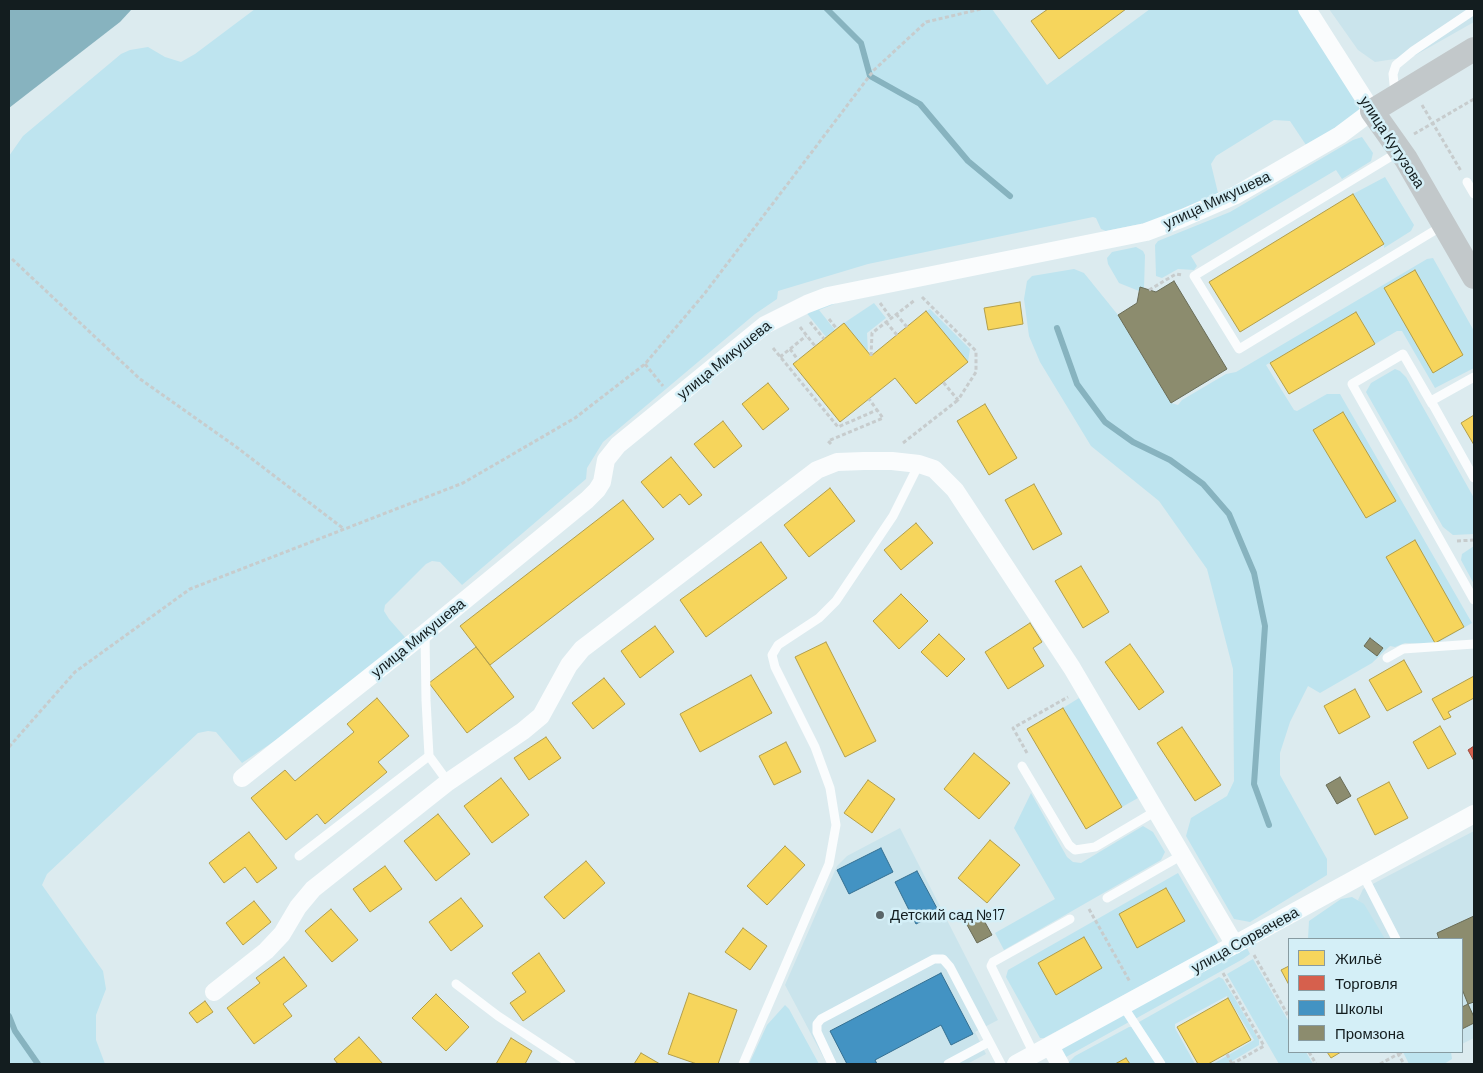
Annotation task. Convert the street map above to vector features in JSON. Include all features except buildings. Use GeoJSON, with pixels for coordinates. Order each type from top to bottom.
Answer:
{"type":"FeatureCollection","features":[{"type":"Feature","properties":{"kind":"street","name":"улица Кутузова"},"geometry":{"type":"LineString","coordinates":[[1307,9],[1372,111],[1404,145],[1444,225],[1474,277]]}},
{"type":"Feature","properties":{"kind":"street"},"geometry":{"type":"LineString","coordinates":[[1372,111],[1474,48]]}},
{"type":"Feature","properties":{"kind":"street","name":"улица Микушева"},"geometry":{"type":"LineString","coordinates":[[242,778],[425,633],[587,500],[602,482],[606,460],[618,445],[765,325],[807,304],[828,296],[1146,232],[1184,218],[1244,191],[1340,135],[1372,111]]}},
{"type":"Feature","properties":{"kind":"street"},"geometry":{"type":"LineString","coordinates":[[214,992],[266,951],[282,934],[298,907],[313,890],[448,782],[523,731],[541,716],[569,665],[582,649],[817,470],[838,462],[892,461],[919,464],[934,470],[955,490],[1084,688],[1182,855],[1240,942]]}},
{"type":"Feature","properties":{"kind":"street","name":"улица Сорвачева"},"geometry":{"type":"LineString","coordinates":[[1016,1064],[1474,814]]}},
{"type":"Feature","properties":{"kind":"street"},"geometry":{"type":"LineString","coordinates":[[1042,1050],[1060,1064]]}},
{"type":"Feature","properties":{"kind":"lane"},"geometry":{"type":"LineString","coordinates":[[1395,96],[1393,74],[1396,65],[1413,51],[1474,10]]}},
{"type":"Feature","properties":{"kind":"lane"},"geometry":{"type":"LineString","coordinates":[[1404,145],[1194,276],[1239,349],[1444,225]]}},
{"type":"Feature","properties":{"kind":"lane"},"geometry":{"type":"LineString","coordinates":[[1467,182],[1474,194]]}},
{"type":"Feature","properties":{"kind":"lane"},"geometry":{"type":"LineString","coordinates":[[1474,478],[1403,354],[1352,384],[1474,600]]}},
{"type":"Feature","properties":{"kind":"lane"},"geometry":{"type":"LineString","coordinates":[[1432,404],[1431,401],[1474,377]]}},
{"type":"Feature","properties":{"kind":"lane"},"geometry":{"type":"LineString","coordinates":[[743,1064],[829,864],[836,825],[830,788],[815,746],[775,667],[772,655],[778,645],[819,618],[836,601],[893,516],[919,464]]}},
{"type":"Feature","properties":{"kind":"lane"},"geometry":{"type":"LineString","coordinates":[[425,633],[425,691],[429,756],[448,782]]}},
{"type":"Feature","properties":{"kind":"lane"},"geometry":{"type":"LineString","coordinates":[[1387,658],[1403,649],[1474,644]]}},
{"type":"Feature","properties":{"kind":"lane"},"geometry":{"type":"LineString","coordinates":[[299,856],[429,756]]}},
{"type":"Feature","properties":{"kind":"lane"},"geometry":{"type":"LineString","coordinates":[[1022,766],[1069,845],[1075,850],[1094,847],[1156,811]]}},
{"type":"Feature","properties":{"kind":"lane"},"geometry":{"type":"LineString","coordinates":[[1107,898],[1182,855]]}},
{"type":"Feature","properties":{"kind":"lane"},"geometry":{"type":"LineString","coordinates":[[1364,875],[1396,938]]}},
{"type":"Feature","properties":{"kind":"lane"},"geometry":{"type":"LineString","coordinates":[[1042,1050],[992,966],[993,962],[1070,919]]}},
{"type":"Feature","properties":{"kind":"lane"},"geometry":{"type":"LineString","coordinates":[[832,1064],[817,1032],[816,1024],[821,1019],[934,958],[943,959],[950,967],[1001,1064]]}},
{"type":"Feature","properties":{"kind":"lane"},"geometry":{"type":"LineString","coordinates":[[456,984],[498,1016],[571,1064]]}},
{"type":"Feature","properties":{"kind":"lane"},"geometry":{"type":"LineString","coordinates":[[1123,1006],[1161,1064]]}},
{"type":"Feature","properties":{"kind":"lane"},"geometry":{"type":"LineString","coordinates":[[948,1064],[989,1042]]}},
{"type":"Feature","properties":{"kind":"path"},"geometry":{"type":"LineString","coordinates":[[9,747],[75,672],[190,589],[463,483],[575,418],[645,364],[705,293],[874,70],[926,22],[982,9]]}},
{"type":"Feature","properties":{"kind":"path"},"geometry":{"type":"LineString","coordinates":[[1404,145],[1474,98]]}},
{"type":"Feature","properties":{"kind":"path"},"geometry":{"type":"LineString","coordinates":[[1421,103],[1467,182]]}},
{"type":"Feature","properties":{"kind":"path"},"geometry":{"type":"LineString","coordinates":[[12,258],[140,379],[235,446],[344,529]]}},
{"type":"Feature","properties":{"kind":"path"},"geometry":{"type":"LineString","coordinates":[[1149,290],[1176,274],[1194,276]]}},
{"type":"Feature","properties":{"kind":"path"},"geometry":{"type":"LineString","coordinates":[[899,446],[958,400],[976,372],[976,352],[922,296]]}},
{"type":"Feature","properties":{"kind":"path"},"geometry":{"type":"LineString","coordinates":[[871,356],[872,333],[915,300]]}},
{"type":"Feature","properties":{"kind":"path"},"geometry":{"type":"LineString","coordinates":[[896,314],[907,327]]}},
{"type":"Feature","properties":{"kind":"path"},"geometry":{"type":"LineString","coordinates":[[829,319],[836,329]]}},
{"type":"Feature","properties":{"kind":"path"},"geometry":{"type":"LineString","coordinates":[[886,322],[897,336]]}},
{"type":"Feature","properties":{"kind":"path"},"geometry":{"type":"LineString","coordinates":[[780,357],[806,336]]}},
{"type":"Feature","properties":{"kind":"path"},"geometry":{"type":"LineString","coordinates":[[773,348],[838,427],[877,410]]}},
{"type":"Feature","properties":{"kind":"path"},"geometry":{"type":"LineString","coordinates":[[790,349],[798,360]]}},
{"type":"Feature","properties":{"kind":"path"},"geometry":{"type":"LineString","coordinates":[[645,364],[675,400]]}},
{"type":"Feature","properties":{"kind":"path"},"geometry":{"type":"LineString","coordinates":[[943,382],[958,400]]}},
{"type":"Feature","properties":{"kind":"path"},"geometry":{"type":"LineString","coordinates":[[832,446],[828,441],[884,418],[869,399]]}},
{"type":"Feature","properties":{"kind":"path"},"geometry":{"type":"LineString","coordinates":[[1022,766],[1032,760],[1013,728],[1084,688]]}},
{"type":"Feature","properties":{"kind":"path"},"geometry":{"type":"LineString","coordinates":[[1070,919],[1107,898]]}},
{"type":"Feature","properties":{"kind":"path"},"geometry":{"type":"LineString","coordinates":[[1089,908],[1132,985]]}},
{"type":"Feature","properties":{"kind":"path"},"geometry":{"type":"LineString","coordinates":[[1240,942],[1288,1015]]}},
{"type":"Feature","properties":{"kind":"path"},"geometry":{"type":"LineString","coordinates":[[1223,972],[1264,1046],[1232,1064],[1227,1054]]}},
{"type":"Feature","properties":{"kind":"path"},"geometry":{"type":"LineString","coordinates":[[1310,1053],[1316,1064]]}},
{"type":"Feature","properties":{"kind":"path"},"geometry":{"type":"LineString","coordinates":[[1380,1064],[1398,1054],[1404,1064]]}},
{"type":"Feature","properties":{"kind":"shaded area"},"geometry":{"type":"Polygon","coordinates":[[[9,9],[132,9],[120,22],[9,108],[9,9]]]}},
{"type":"Feature","properties":{"kind":"shaded area"},"geometry":{"type":"Polygon","coordinates":[[[255,9],[992,9],[1047,85],[1150,9],[1306,9],[1363,87],[1360,116],[1306,145],[1290,121],[1274,120],[1216,156],[1211,164],[1218,193],[1160,220],[1106,231],[1101,229],[1096,218],[1093,217],[868,264],[778,291],[777,299],[755,314],[603,442],[587,468],[586,479],[462,585],[440,562],[432,561],[426,564],[385,605],[384,611],[389,619],[410,643],[407,651],[242,763],[216,732],[198,733],[47,874],[42,885],[103,971],[106,989],[96,1015],[96,1040],[105,1064],[9,1064],[9,156],[23,136],[121,54],[130,50],[148,47],[165,57],[181,62],[195,54],[255,9]]]}},
{"type":"Feature","properties":{"kind":"shaded area"},"geometry":{"type":"Polygon","coordinates":[[[1329,9],[1474,9],[1474,22],[1414,56],[1375,62],[1358,50],[1329,9]]]}},
{"type":"Feature","properties":{"kind":"shaded area"},"geometry":{"type":"Polygon","coordinates":[[[1362,137],[1373,153],[1371,161],[1342,179],[1336,170],[1191,256],[1197,266],[1194,270],[1178,269],[1162,278],[1156,276],[1155,245],[1158,241],[1230,212],[1353,140],[1362,137]]]}},
{"type":"Feature","properties":{"kind":"shaded area"},"geometry":{"type":"Polygon","coordinates":[[[1385,177],[1414,225],[1411,231],[1384,248],[1384,244],[1353,194],[1385,177]]]}},
{"type":"Feature","properties":{"kind":"shaded area"},"geometry":{"type":"Polygon","coordinates":[[[1136,247],[1143,251],[1145,255],[1144,289],[1140,288],[1139,291],[1119,283],[1108,264],[1107,258],[1112,252],[1136,247]]]}},
{"type":"Feature","properties":{"kind":"shaded area"},"geometry":{"type":"Polygon","coordinates":[[[1433,258],[1474,331],[1474,368],[1435,388],[1402,331],[1397,331],[1375,344],[1356,312],[1266,365],[1294,410],[1297,411],[1327,394],[1340,394],[1472,623],[1436,644],[1405,643],[1395,647],[1390,646],[1372,663],[1320,693],[1308,686],[1290,722],[1280,753],[1280,775],[1327,859],[1327,875],[1250,922],[1234,919],[1186,836],[1191,818],[1227,796],[1234,781],[1233,669],[1207,569],[1159,501],[1091,446],[1040,362],[1029,336],[1024,299],[1027,281],[1032,276],[1074,269],[1084,273],[1118,315],[1171,403],[1178,405],[1182,400],[1226,374],[1236,372],[1427,259],[1433,258]]]}},
{"type":"Feature","properties":{"kind":"shaded area"},"geometry":{"type":"Polygon","coordinates":[[[849,298],[819,310],[835,330],[826,337],[805,311],[849,298]]]}},
{"type":"Feature","properties":{"kind":"shaded area"},"geometry":{"type":"Polygon","coordinates":[[[874,303],[886,318],[867,333],[868,352],[844,323],[874,303]]]}},
{"type":"Feature","properties":{"kind":"shaded area"},"geometry":{"type":"Polygon","coordinates":[[[930,309],[970,349],[968,362],[926,311],[930,309]]]}},
{"type":"Feature","properties":{"kind":"shaded area"},"geometry":{"type":"Polygon","coordinates":[[[1395,369],[1406,377],[1474,498],[1474,534],[1453,535],[1443,527],[1366,392],[1371,383],[1395,369]]]}},
{"type":"Feature","properties":{"kind":"shaded area"},"geometry":{"type":"Polygon","coordinates":[[[1474,546],[1474,584],[1461,560],[1462,554],[1474,546]]]}},
{"type":"Feature","properties":{"kind":"shaded area"},"geometry":{"type":"Polygon","coordinates":[[[1079,698],[1138,798],[1122,807],[1063,708],[1079,698]]]}},
{"type":"Feature","properties":{"kind":"shaded area"},"geometry":{"type":"Polygon","coordinates":[[[1031,793],[1067,857],[1073,862],[1081,863],[1143,826],[1153,832],[1165,852],[1161,860],[1004,950],[995,933],[1055,899],[1014,828],[1031,793]]]}},
{"type":"Feature","properties":{"kind":"shaded area","name":"Детский сад №17"},"geometry":{"type":"Polygon","coordinates":[[[900,828],[998,1020],[975,1032],[986,1054],[967,1064],[827,1064],[785,985],[837,866],[847,856],[900,828]]]}},
{"type":"Feature","properties":{"kind":"shaded area"},"geometry":{"type":"Polygon","coordinates":[[[1474,831],[1474,1038],[1463,1044],[1463,938],[1377,938],[1358,900],[1363,889],[1474,831]]]}},
{"type":"Feature","properties":{"kind":"shaded area"},"geometry":{"type":"Polygon","coordinates":[[[1178,873],[1218,942],[1216,945],[1044,1038],[1040,1038],[1006,977],[1008,970],[1178,873]]]}},
{"type":"Feature","properties":{"kind":"shaded area"},"geometry":{"type":"Polygon","coordinates":[[[1352,897],[1364,904],[1384,938],[1308,938],[1309,921],[1341,899],[1352,897]]]}},
{"type":"Feature","properties":{"kind":"shaded area"},"geometry":{"type":"Polygon","coordinates":[[[1246,946],[1250,954],[1243,959],[1135,1019],[1132,1018],[1131,1006],[1246,946]]]}},
{"type":"Feature","properties":{"kind":"shaded area"},"geometry":{"type":"Polygon","coordinates":[[[1253,959],[1288,1020],[1288,1053],[1307,1053],[1313,1064],[1279,1064],[1227,974],[1253,959]]]}},
{"type":"Feature","properties":{"kind":"shaded area"},"geometry":{"type":"Polygon","coordinates":[[[1219,977],[1223,979],[1237,1002],[1259,1040],[1259,1045],[1227,1064],[1213,1064],[1254,1040],[1227,996],[1175,1024],[1175,1028],[1195,1064],[1165,1064],[1139,1025],[1139,1022],[1219,977]]]}},
{"type":"Feature","properties":{"kind":"shaded area"},"geometry":{"type":"Polygon","coordinates":[[[785,1005],[819,1064],[749,1064],[767,1025],[785,1005]]]}},
{"type":"Feature","properties":{"kind":"shaded area"},"geometry":{"type":"Polygon","coordinates":[[[1124,1011],[1129,1022],[1066,1057],[1057,1047],[1124,1011]]]}},
{"type":"Feature","properties":{"kind":"shaded area"},"geometry":{"type":"Polygon","coordinates":[[[1129,1027],[1133,1027],[1156,1064],[1067,1064],[1075,1056],[1129,1027]]]}},
{"type":"Feature","properties":{"kind":"shaded area"},"geometry":{"type":"Polygon","coordinates":[[[1404,1053],[1451,1053],[1452,1059],[1444,1064],[1409,1064],[1404,1053]]]}},
{"type":"Feature","properties":{"kind":"waterway"},"geometry":{"type":"LineString","coordinates":[[827,9],[861,43],[870,76],[920,104],[968,161],[1010,196]]}},
{"type":"Feature","properties":{"kind":"waterway"},"geometry":{"type":"LineString","coordinates":[[1057,328],[1077,384],[1105,422],[1133,442],[1170,460],[1203,484],[1229,514],[1254,573],[1265,626],[1254,784],[1269,825]]}},
{"type":"Feature","properties":{"kind":"waterway"},"geometry":{"type":"LineString","coordinates":[[9,1016],[15,1031],[38,1064]]}},
{"type":"Feature","properties":{"kind":"place","name":"Детский сад №17"},"geometry":{"type":"Point","coordinates":[880,915]}}]}
